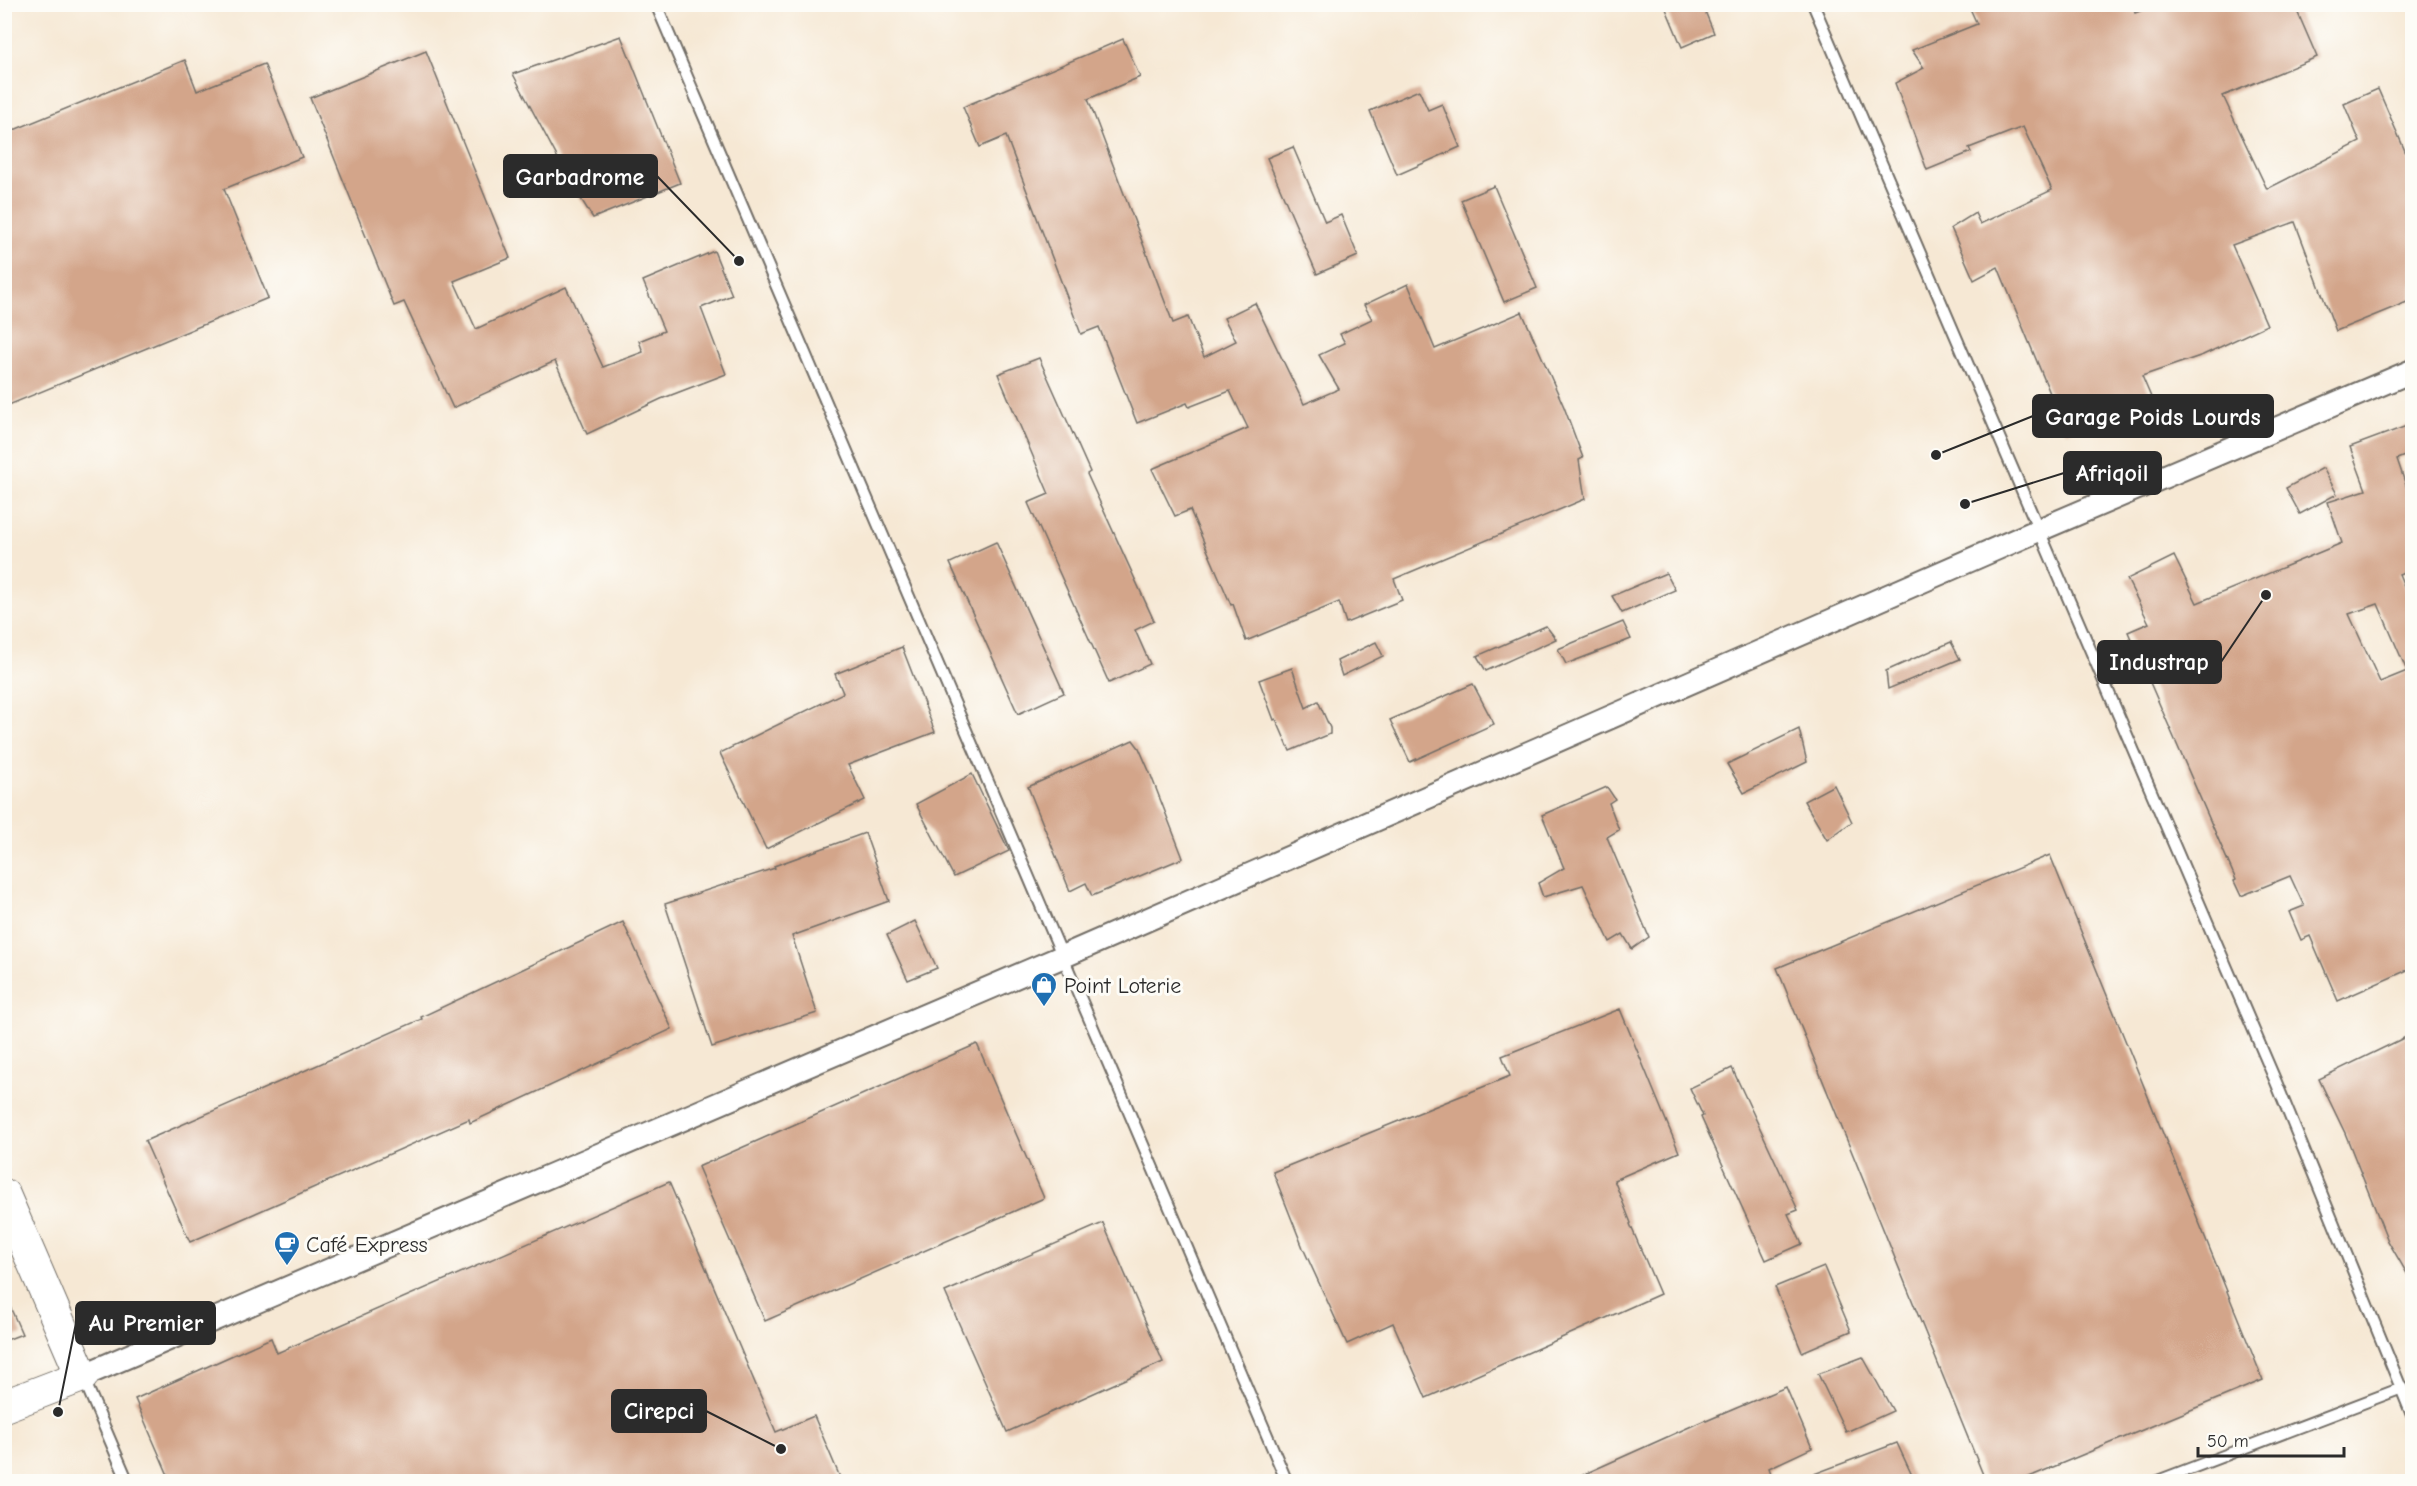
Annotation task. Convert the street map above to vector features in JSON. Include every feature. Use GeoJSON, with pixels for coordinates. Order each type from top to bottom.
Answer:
{"type":"FeatureCollection","features":[{"type":"Feature","properties":{"kind":"street"},"geometry":{"type":"LineString","coordinates":[[4,1406],[82,1376],[1064,956],[2039,530],[2412,371]]}},
{"type":"Feature","properties":{"kind":"street"},"geometry":{"type":"LineString","coordinates":[[4,1195],[82,1376]]}},
{"type":"Feature","properties":{"kind":"lane"},"geometry":{"type":"LineString","coordinates":[[656,4],[1287,1482]]}},
{"type":"Feature","properties":{"kind":"lane"},"geometry":{"type":"LineString","coordinates":[[1813,4],[2276,1082],[2412,1415]]}},
{"type":"Feature","properties":{"kind":"lane"},"geometry":{"type":"LineString","coordinates":[[82,1376],[128,1482]]}},
{"type":"Feature","properties":{"kind":"lane"},"geometry":{"type":"LineString","coordinates":[[2154,1482],[2402,1388]]}},
{"type":"Feature","properties":{"kind":"building"},"geometry":{"type":"Polygon","coordinates":[[[1664,4],[1702,4],[1714,33],[1682,47],[1664,4]]]}},
{"type":"Feature","properties":{"kind":"building"},"geometry":{"type":"Polygon","coordinates":[[[1968,4],[2132,4],[2135,13],[2159,4],[2294,4],[2317,57],[2223,96],[2267,189],[2360,142],[2344,104],[2378,89],[2412,167],[2412,300],[2336,331],[2295,222],[2232,245],[2267,325],[2203,355],[2142,376],[2151,397],[2066,432],[1998,267],[1974,280],[1951,228],[1975,213],[1980,224],[2052,190],[2023,127],[1969,148],[1971,152],[1927,170],[1895,83],[1924,68],[1912,50],[1977,24],[1968,4]]]}},
{"type":"Feature","properties":{"kind":"building"},"geometry":{"type":"Polygon","coordinates":[[[621,36],[680,183],[593,218],[571,183],[513,74],[621,36]]]}},
{"type":"Feature","properties":{"kind":"building"},"geometry":{"type":"Polygon","coordinates":[[[1123,39],[1140,77],[1088,99],[1173,323],[1188,317],[1204,357],[1236,341],[1224,318],[1255,303],[1304,404],[1339,389],[1319,355],[1345,343],[1340,334],[1372,319],[1364,305],[1408,284],[1435,349],[1522,312],[1564,407],[1583,458],[1579,460],[1585,499],[1394,579],[1402,600],[1346,623],[1339,602],[1246,641],[1233,604],[1231,605],[1190,510],[1175,516],[1152,469],[1248,428],[1230,391],[1189,407],[1187,403],[1137,423],[1099,327],[1081,334],[1006,136],[980,147],[963,107],[1123,39]]]}},
{"type":"Feature","properties":{"kind":"building"},"geometry":{"type":"Polygon","coordinates":[[[426,51],[510,258],[454,281],[476,329],[566,287],[603,367],[643,352],[639,341],[664,331],[643,281],[714,251],[732,295],[701,308],[726,374],[661,399],[587,434],[555,361],[453,408],[404,302],[394,306],[310,98],[426,51]]]}},
{"type":"Feature","properties":{"kind":"building"},"geometry":{"type":"Polygon","coordinates":[[[185,60],[197,91],[264,64],[302,157],[224,189],[268,298],[4,407],[4,134],[185,60]]]}},
{"type":"Feature","properties":{"kind":"building"},"geometry":{"type":"Polygon","coordinates":[[[1419,90],[1428,110],[1442,104],[1460,147],[1397,175],[1370,111],[1419,90]]]}},
{"type":"Feature","properties":{"kind":"building"},"geometry":{"type":"Polygon","coordinates":[[[1293,147],[1325,222],[1341,215],[1358,256],[1317,274],[1267,158],[1293,147]]]}},
{"type":"Feature","properties":{"kind":"building"},"geometry":{"type":"Polygon","coordinates":[[[1494,186],[1537,288],[1504,302],[1461,200],[1494,186]]]}},
{"type":"Feature","properties":{"kind":"building"},"geometry":{"type":"Polygon","coordinates":[[[1039,358],[1090,472],[1087,474],[1154,621],[1135,630],[1150,664],[1109,683],[1028,503],[1049,494],[998,374],[1039,358]]]}},
{"type":"Feature","properties":{"kind":"building"},"geometry":{"type":"Polygon","coordinates":[[[2412,424],[2412,453],[2397,459],[2412,503],[2412,569],[2399,574],[2412,605],[2412,968],[2338,1001],[2310,936],[2301,940],[2289,912],[2304,906],[2290,876],[2241,896],[2128,632],[2149,623],[2127,579],[2174,556],[2197,603],[2342,543],[2328,502],[2366,490],[2350,447],[2412,424]],[[2378,604],[2349,614],[2380,682],[2407,671],[2378,604]]]}},
{"type":"Feature","properties":{"kind":"building"},"geometry":{"type":"Polygon","coordinates":[[[2323,468],[2337,494],[2300,514],[2286,488],[2323,468]]]}},
{"type":"Feature","properties":{"kind":"building"},"geometry":{"type":"Polygon","coordinates":[[[996,542],[1064,693],[1018,714],[950,563],[996,542]]]}},
{"type":"Feature","properties":{"kind":"building"},"geometry":{"type":"Polygon","coordinates":[[[1666,573],[1675,590],[1622,613],[1612,596],[1666,573]]]}},
{"type":"Feature","properties":{"kind":"building"},"geometry":{"type":"Polygon","coordinates":[[[1623,622],[1631,639],[1566,664],[1558,649],[1623,622]]]}},
{"type":"Feature","properties":{"kind":"building"},"geometry":{"type":"Polygon","coordinates":[[[1546,626],[1556,639],[1486,671],[1477,656],[1546,626]]]}},
{"type":"Feature","properties":{"kind":"building"},"geometry":{"type":"Polygon","coordinates":[[[1376,642],[1383,656],[1342,676],[1337,661],[1376,642]]]}},
{"type":"Feature","properties":{"kind":"building"},"geometry":{"type":"Polygon","coordinates":[[[1951,642],[1960,659],[1888,689],[1886,671],[1951,642]]]}},
{"type":"Feature","properties":{"kind":"building"},"geometry":{"type":"Polygon","coordinates":[[[902,647],[935,732],[848,765],[865,800],[766,849],[720,753],[843,693],[835,674],[902,647]]]}},
{"type":"Feature","properties":{"kind":"building"},"geometry":{"type":"Polygon","coordinates":[[[1292,668],[1306,708],[1318,701],[1330,728],[1330,734],[1290,751],[1276,719],[1274,720],[1259,680],[1292,668]]]}},
{"type":"Feature","properties":{"kind":"building"},"geometry":{"type":"Polygon","coordinates":[[[1473,684],[1494,724],[1410,762],[1390,720],[1473,684]]]}},
{"type":"Feature","properties":{"kind":"building"},"geometry":{"type":"Polygon","coordinates":[[[1799,729],[1807,762],[1744,793],[1727,764],[1799,729]]]}},
{"type":"Feature","properties":{"kind":"building"},"geometry":{"type":"Polygon","coordinates":[[[1133,740],[1150,773],[1183,858],[1092,896],[1086,883],[1070,891],[1028,787],[1133,740]]]}},
{"type":"Feature","properties":{"kind":"building"},"geometry":{"type":"Polygon","coordinates":[[[972,774],[1009,851],[954,877],[916,804],[972,774]]]}},
{"type":"Feature","properties":{"kind":"building"},"geometry":{"type":"Polygon","coordinates":[[[1834,785],[1852,822],[1827,840],[1804,801],[1834,785]]]}},
{"type":"Feature","properties":{"kind":"building"},"geometry":{"type":"Polygon","coordinates":[[[1607,787],[1615,799],[1609,803],[1619,830],[1607,837],[1649,937],[1632,949],[1623,934],[1610,942],[1583,885],[1543,897],[1538,883],[1564,868],[1542,815],[1607,787]]]}},
{"type":"Feature","properties":{"kind":"building"},"geometry":{"type":"Polygon","coordinates":[[[865,833],[889,901],[792,936],[817,1013],[712,1047],[665,904],[775,868],[774,866],[865,833]]]}},
{"type":"Feature","properties":{"kind":"building"},"geometry":{"type":"Polygon","coordinates":[[[2050,855],[2263,1380],[2017,1482],[1986,1482],[1777,968],[2050,855]]]}},
{"type":"Feature","properties":{"kind":"building"},"geometry":{"type":"Polygon","coordinates":[[[915,921],[937,968],[908,980],[887,935],[915,921]]]}},
{"type":"Feature","properties":{"kind":"building"},"geometry":{"type":"Polygon","coordinates":[[[623,922],[672,1029],[470,1123],[469,1119],[190,1242],[145,1141],[422,1019],[421,1017],[623,922]]]}},
{"type":"Feature","properties":{"kind":"building"},"geometry":{"type":"Polygon","coordinates":[[[1620,1009],[1679,1152],[1614,1180],[1660,1294],[1426,1398],[1393,1323],[1347,1344],[1303,1248],[1273,1172],[1510,1076],[1502,1056],[1620,1009]]]}},
{"type":"Feature","properties":{"kind":"building"},"geometry":{"type":"Polygon","coordinates":[[[2412,1034],[2412,1282],[2388,1241],[2345,1133],[2319,1079],[2412,1034]]]}},
{"type":"Feature","properties":{"kind":"building"},"geometry":{"type":"Polygon","coordinates":[[[977,1044],[1044,1198],[765,1321],[698,1167],[977,1044]]]}},
{"type":"Feature","properties":{"kind":"building"},"geometry":{"type":"Polygon","coordinates":[[[1732,1068],[1798,1210],[1788,1214],[1802,1244],[1766,1260],[1690,1088],[1732,1068]]]}},
{"type":"Feature","properties":{"kind":"building"},"geometry":{"type":"Polygon","coordinates":[[[669,1182],[776,1432],[814,1416],[842,1482],[171,1482],[135,1399],[271,1338],[277,1353],[669,1182]]]}},
{"type":"Feature","properties":{"kind":"building"},"geometry":{"type":"Polygon","coordinates":[[[1103,1223],[1163,1362],[1007,1432],[945,1292],[1103,1223]]]}},
{"type":"Feature","properties":{"kind":"building"},"geometry":{"type":"Polygon","coordinates":[[[1824,1267],[1851,1331],[1802,1352],[1775,1287],[1824,1267]]]}},
{"type":"Feature","properties":{"kind":"building"},"geometry":{"type":"Polygon","coordinates":[[[4,1293],[22,1334],[4,1341],[4,1293]]]}},
{"type":"Feature","properties":{"kind":"building"},"geometry":{"type":"Polygon","coordinates":[[[1863,1357],[1893,1411],[1846,1432],[1818,1374],[1863,1357]]]}},
{"type":"Feature","properties":{"kind":"building"},"geometry":{"type":"Polygon","coordinates":[[[1786,1387],[1812,1448],[1769,1468],[1774,1482],[1567,1482],[1705,1420],[1786,1387]]]}},
{"type":"Feature","properties":{"kind":"building"},"geometry":{"type":"Polygon","coordinates":[[[1897,1443],[1915,1482],[1798,1482],[1798,1480],[1897,1443]]]}},
{"type":"Feature","properties":{"kind":"place","name":"Garbadrome"},"geometry":{"type":"Point","coordinates":[739,261]}},
{"type":"Feature","properties":{"kind":"place","name":"Garage Poids Lourds"},"geometry":{"type":"Point","coordinates":[1936,455]}},
{"type":"Feature","properties":{"kind":"place","name":"Afriqoil"},"geometry":{"type":"Point","coordinates":[1965,504]}},
{"type":"Feature","properties":{"kind":"place","name":"Industrap"},"geometry":{"type":"Point","coordinates":[2266,595]}},
{"type":"Feature","properties":{"kind":"place","name":"Point Loterie"},"geometry":{"type":"Point","coordinates":[1044,1008]}},
{"type":"Feature","properties":{"kind":"place","name":"Café Express"},"geometry":{"type":"Point","coordinates":[287,1267]}},
{"type":"Feature","properties":{"kind":"place","name":"Au Premier"},"geometry":{"type":"Point","coordinates":[58,1412]}},
{"type":"Feature","properties":{"kind":"place","name":"Cirepci"},"geometry":{"type":"Point","coordinates":[781,1449]}}]}
